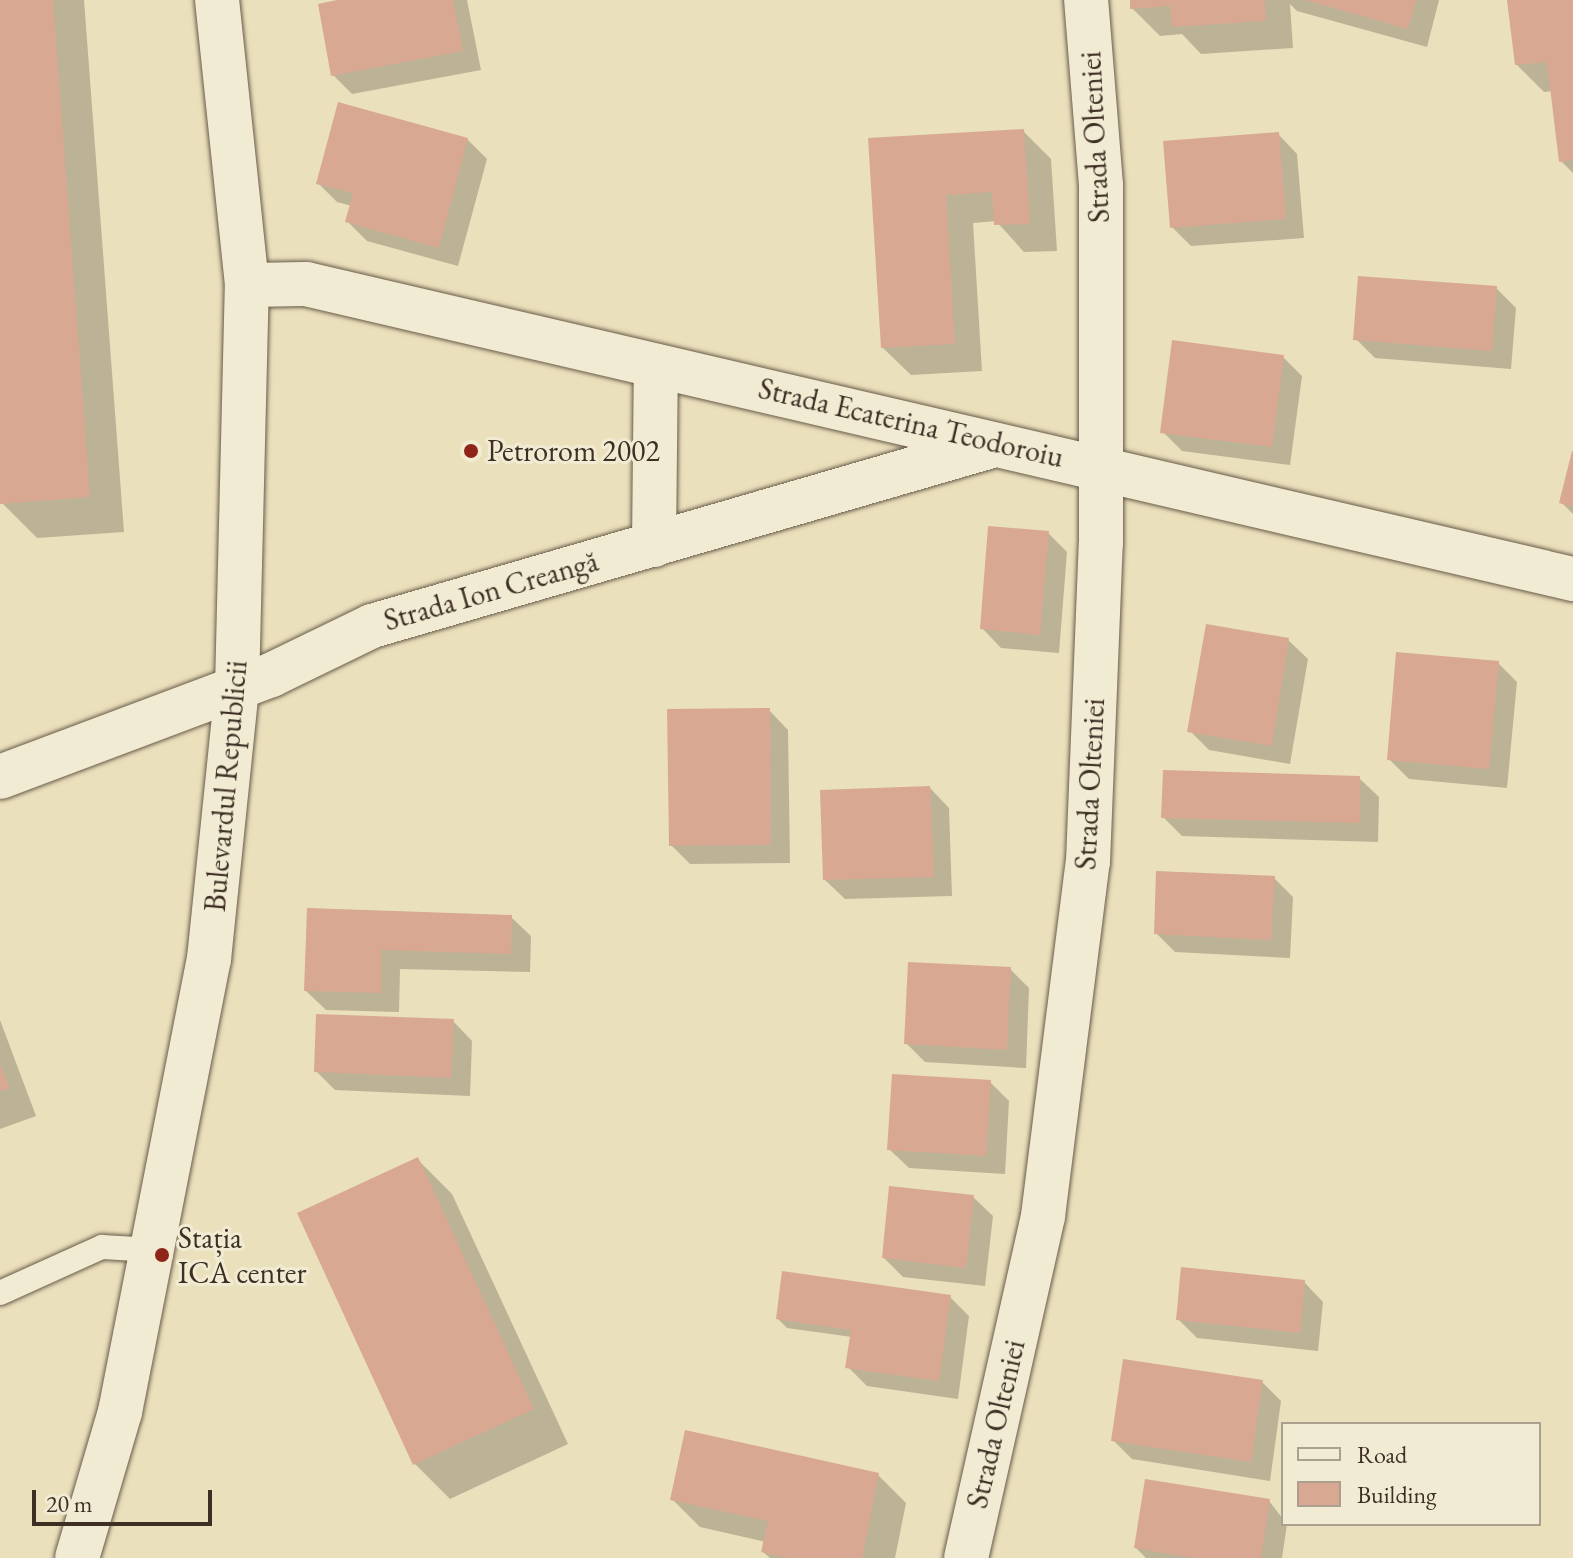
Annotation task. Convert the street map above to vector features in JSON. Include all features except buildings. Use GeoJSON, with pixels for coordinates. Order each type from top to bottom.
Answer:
{"type":"FeatureCollection","features":[{"type":"Feature","properties":{"kind":"street","name":"Bulevardul Republicii"},"geometry":{"type":"LineString","coordinates":[[77,1558],[120,1412],[209,959],[237,688],[247,285],[217,0]]}},
{"type":"Feature","properties":{"kind":"street","name":"Strada Olteniei"},"geometry":{"type":"LineString","coordinates":[[966,1558],[1043,1216],[1088,862],[1100,466],[1101,185],[1086,0]]}},
{"type":"Feature","properties":{"kind":"street","name":"Strada Ecaterina Teodoroiu"},"geometry":{"type":"LineString","coordinates":[[247,285],[306,284],[1100,466],[1573,579]]}},
{"type":"Feature","properties":{"kind":"street"},"geometry":{"type":"LineString","coordinates":[[654,545],[656,366]]}},
{"type":"Feature","properties":{"kind":"street","name":"Strada Ion Creangă"},"geometry":{"type":"LineString","coordinates":[[0,777],[237,688],[372,626],[997,444]]}},
{"type":"Feature","properties":{"kind":"lane"},"geometry":{"type":"LineString","coordinates":[[0,1293],[102,1247],[154,1250]]}},
{"type":"Feature","properties":{"kind":"place","name":"Petrorom 2002"},"geometry":{"type":"Point","coordinates":[471,451]}},
{"type":"Feature","properties":{"kind":"place","name":"Stația ICA center"},"geometry":{"type":"Point","coordinates":[162,1255]}}]}
